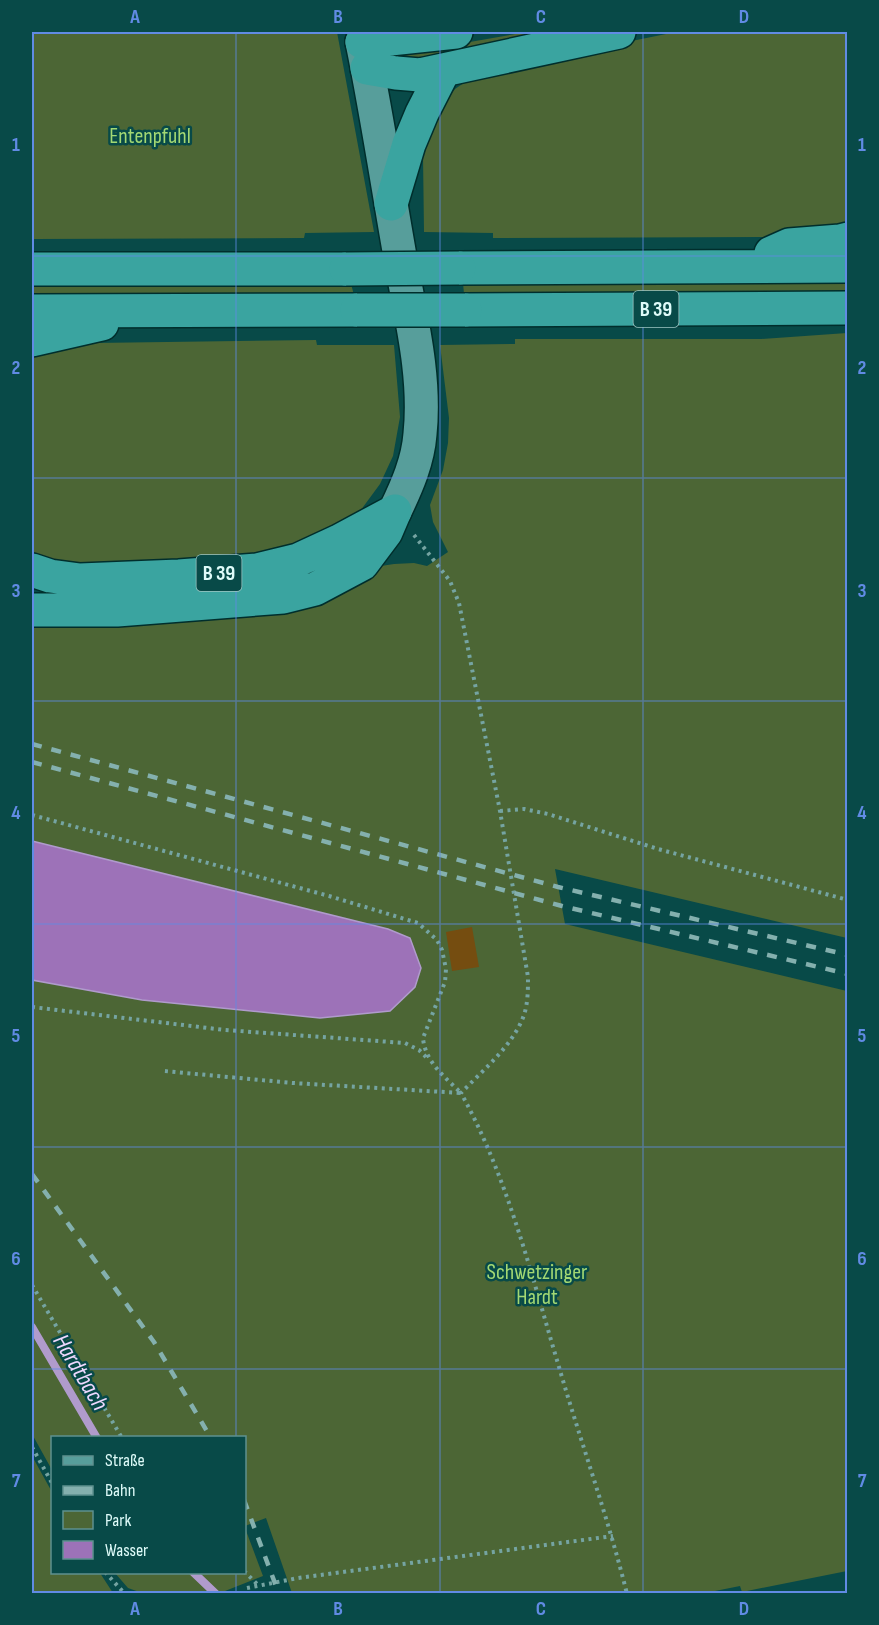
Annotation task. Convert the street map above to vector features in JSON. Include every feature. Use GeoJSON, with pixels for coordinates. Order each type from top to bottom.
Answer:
{"type":"FeatureCollection","features":[{"type":"Feature","properties":{"kind":"highway"},"geometry":{"type":"LineString","coordinates":[[363,47],[456,32]]}},
{"type":"Feature","properties":{"kind":"highway"},"geometry":{"type":"LineString","coordinates":[[363,47],[396,73],[420,75],[619,32]]}},
{"type":"Feature","properties":{"kind":"highway"},"geometry":{"type":"LineString","coordinates":[[391,204],[409,144],[444,70]]}},
{"type":"Feature","properties":{"kind":"highway","name":"B 39"},"geometry":{"type":"LineString","coordinates":[[740,267],[789,245],[848,239]]}},
{"type":"Feature","properties":{"kind":"highway","name":"B 39"},"geometry":{"type":"LineString","coordinates":[[32,269],[848,266]]}},
{"type":"Feature","properties":{"kind":"highway","name":"B 39"},"geometry":{"type":"LineString","coordinates":[[32,311],[848,308]]}},
{"type":"Feature","properties":{"kind":"highway","name":"B 39"},"geometry":{"type":"LineString","coordinates":[[32,340],[153,312]]}},
{"type":"Feature","properties":{"kind":"highway"},"geometry":{"type":"LineString","coordinates":[[32,610],[139,609],[283,597],[315,589],[362,564],[386,532],[395,511]]}},
{"type":"Feature","properties":{"kind":"highway","name":"B 39"},"geometry":{"type":"LineString","coordinates":[[32,570],[50,576],[80,580],[257,570],[298,560],[395,511]]}},
{"type":"Feature","properties":{"kind":"main road"},"geometry":{"type":"LineString","coordinates":[[363,47],[416,346],[422,412],[415,464],[407,488],[395,511]]}},
{"type":"Feature","properties":{"kind":"path"},"geometry":{"type":"LineString","coordinates":[[395,511],[450,582],[459,603],[500,811],[528,977],[523,1019],[512,1038],[461,1093]]}},
{"type":"Feature","properties":{"kind":"path"},"geometry":{"type":"LineString","coordinates":[[500,811],[524,809],[548,814],[658,849],[848,900]]}},
{"type":"Feature","properties":{"kind":"path"},"geometry":{"type":"LineString","coordinates":[[32,815],[329,896],[418,923],[437,940],[442,950],[446,969],[445,982],[423,1038],[430,1061]]}},
{"type":"Feature","properties":{"kind":"path"},"geometry":{"type":"LineString","coordinates":[[32,1007],[225,1030],[405,1043],[419,1050],[461,1093],[481,1130],[514,1218],[613,1536],[627,1593]]}},
{"type":"Feature","properties":{"kind":"path"},"geometry":{"type":"LineString","coordinates":[[164,1071],[293,1083],[461,1093]]}},
{"type":"Feature","properties":{"kind":"path"},"geometry":{"type":"LineString","coordinates":[[32,1285],[121,1436]]}},
{"type":"Feature","properties":{"kind":"path"},"geometry":{"type":"LineString","coordinates":[[32,1447],[51,1481]]}},
{"type":"Feature","properties":{"kind":"path"},"geometry":{"type":"LineString","coordinates":[[247,1588],[257,1584],[613,1536]]}},
{"type":"Feature","properties":{"kind":"path"},"geometry":{"type":"LineString","coordinates":[[246,1573],[257,1584]]}},
{"type":"Feature","properties":{"kind":"path"},"geometry":{"type":"LineString","coordinates":[[106,1574],[125,1593]]}},
{"type":"Feature","properties":{"kind":"green space","name":"Entenpfuhl"},"geometry":{"type":"Polygon","coordinates":[[[32,32],[337,32],[374,232],[305,233],[304,238],[32,239],[32,32]]]}},
{"type":"Feature","properties":{"kind":"green space"},"geometry":{"type":"Polygon","coordinates":[[[527,32],[568,32],[428,62],[400,58],[401,54],[527,32]]]}},
{"type":"Feature","properties":{"kind":"green space"},"geometry":{"type":"Polygon","coordinates":[[[676,32],[847,32],[847,228],[797,237],[493,238],[493,233],[424,232],[423,156],[426,134],[439,109],[455,89],[471,78],[518,64],[676,32]]]}},
{"type":"Feature","properties":{"kind":"green space"},"geometry":{"type":"Polygon","coordinates":[[[847,282],[848,293],[464,294],[463,283],[847,282]]]}},
{"type":"Feature","properties":{"kind":"green space"},"geometry":{"type":"Polygon","coordinates":[[[351,284],[354,295],[32,297],[32,285],[351,284]]]}},
{"type":"Feature","properties":{"kind":"green space","name":"Schwetzinger Hardt"},"geometry":{"type":"Polygon","coordinates":[[[847,333],[847,938],[555,869],[565,924],[847,991],[847,1571],[742,1592],[740,1586],[700,1594],[292,1593],[266,1518],[246,1526],[246,1436],[51,1436],[51,1468],[32,1434],[32,980],[142,1000],[388,929],[32,841],[32,620],[394,564],[414,563],[427,566],[448,552],[433,522],[430,505],[443,470],[448,443],[449,418],[440,345],[515,344],[515,339],[761,339],[847,333]]]}},
{"type":"Feature","properties":{"kind":"green space"},"geometry":{"type":"Polygon","coordinates":[[[316,340],[317,345],[394,345],[400,417],[393,456],[380,484],[355,518],[307,548],[124,567],[32,560],[32,354],[94,343],[316,340]]]}},
{"type":"Feature","properties":{"kind":"green space"},"geometry":{"type":"Polygon","coordinates":[[[32,1456],[51,1490],[51,1574],[101,1574],[113,1593],[32,1593],[32,1456]]]}},
{"type":"Feature","properties":{"kind":"green space"},"geometry":{"type":"Polygon","coordinates":[[[246,1531],[263,1576],[220,1593],[145,1594],[128,1588],[116,1574],[246,1574],[246,1531]]]}},
{"type":"Feature","properties":{"kind":"water"},"geometry":{"type":"Polygon","coordinates":[[[32,841],[388,929],[410,938],[421,968],[415,987],[390,1011],[320,1018],[142,1000],[32,980],[32,841]]]}},
{"type":"Feature","properties":{"kind":"building"},"geometry":{"type":"Polygon","coordinates":[[[472,927],[479,967],[452,971],[446,932],[472,927]]]}},
{"type":"Feature","properties":{"kind":"waterway","name":"Hardtbach"},"geometry":{"type":"LineString","coordinates":[[32,1327],[96,1436]]}},
{"type":"Feature","properties":{"kind":"waterway","name":"Hardtbach"},"geometry":{"type":"LineString","coordinates":[[195,1574],[216,1594]]}},
{"type":"Feature","properties":{"kind":"railway"},"geometry":{"type":"LineString","coordinates":[[32,744],[558,887],[848,955]]}},
{"type":"Feature","properties":{"kind":"railway"},"geometry":{"type":"LineString","coordinates":[[32,762],[562,906],[848,974]]}},
{"type":"Feature","properties":{"kind":"railway"},"geometry":{"type":"LineString","coordinates":[[32,1174],[154,1342],[210,1436]]}},
{"type":"Feature","properties":{"kind":"railway"},"geometry":{"type":"LineString","coordinates":[[246,1505],[279,1594]]}}]}
